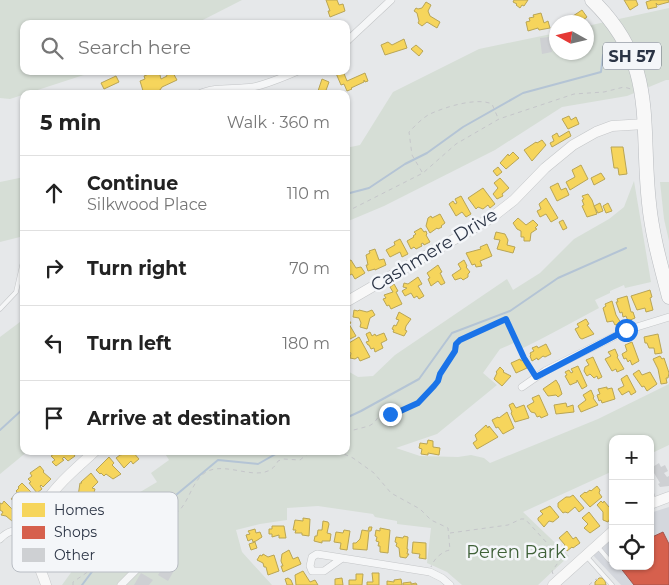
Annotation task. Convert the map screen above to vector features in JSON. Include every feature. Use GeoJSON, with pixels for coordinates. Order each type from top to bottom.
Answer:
{"type":"FeatureCollection","features":[{"type":"Feature","properties":{"kind":"highway","name":"SH 57"},"geometry":{"type":"LineString","coordinates":[[592,0],[614,24],[632,54],[638,74],[645,124],[647,185],[651,220],[669,297]]}},
{"type":"Feature","properties":{"kind":"street"},"geometry":{"type":"LineString","coordinates":[[350,38],[391,0]]}},
{"type":"Feature","properties":{"kind":"street"},"geometry":{"type":"LineString","coordinates":[[207,90],[254,90],[289,75]]}},
{"type":"Feature","properties":{"kind":"street","name":"Cashmere Drive"},"geometry":{"type":"LineString","coordinates":[[350,300],[491,218],[514,200],[559,156],[589,136],[612,126],[645,124]]}},
{"type":"Feature","properties":{"kind":"street"},"geometry":{"type":"LineString","coordinates":[[522,387],[536,377],[626,330],[669,317]]}},
{"type":"Feature","properties":{"kind":"street"},"geometry":{"type":"LineString","coordinates":[[53,492],[91,455]]}},
{"type":"Feature","properties":{"kind":"street"},"geometry":{"type":"LineString","coordinates":[[654,502],[669,497]]}},
{"type":"Feature","properties":{"kind":"street"},"geometry":{"type":"LineString","coordinates":[[0,539],[4,534],[12,530]]}},
{"type":"Feature","properties":{"kind":"street"},"geometry":{"type":"LineString","coordinates":[[556,582],[609,534]]}},
{"type":"Feature","properties":{"kind":"street"},"geometry":{"type":"LineString","coordinates":[[342,559],[430,572],[442,578],[450,585]]}},
{"type":"Feature","properties":{"kind":"street"},"geometry":{"type":"LineString","coordinates":[[42,572],[46,585]]}},
{"type":"Feature","properties":{"kind":"street"},"geometry":{"type":"LineString","coordinates":[[121,585],[134,572]]}},
{"type":"Feature","properties":{"kind":"lane"},"geometry":{"type":"LineString","coordinates":[[0,309],[16,292],[20,274]]}},
{"type":"Feature","properties":{"kind":"lane"},"geometry":{"type":"LineString","coordinates":[[596,545],[609,559]]}},
{"type":"Feature","properties":{"kind":"lane"},"geometry":{"type":"LineString","coordinates":[[586,555],[612,585]]}},
{"type":"Feature","properties":{"kind":"path"},"geometry":{"type":"LineString","coordinates":[[350,210],[423,173],[456,144],[499,119],[574,94],[630,88],[634,95]]}},
{"type":"Feature","properties":{"kind":"path"},"geometry":{"type":"LineString","coordinates":[[423,173],[412,155],[409,132],[429,114],[458,105],[482,101],[492,104],[499,119]]}},
{"type":"Feature","properties":{"kind":"path"},"geometry":{"type":"LineString","coordinates":[[350,431],[369,426],[379,416],[396,413],[418,403],[438,381],[440,374],[455,351],[456,344],[460,340],[506,319],[524,358],[536,377]]}},
{"type":"Feature","properties":{"kind":"path"},"geometry":{"type":"LineString","coordinates":[[178,510],[196,484],[209,471],[224,468],[240,472],[262,473],[268,472],[276,466],[278,461],[283,459],[300,460],[306,455]]}},
{"type":"Feature","properties":{"kind":"path"},"geometry":{"type":"LineString","coordinates":[[346,455],[374,473],[391,493],[420,509],[431,520],[448,528],[450,550],[446,551],[432,563],[430,572]]}},
{"type":"Feature","properties":{"kind":"path"},"geometry":{"type":"LineString","coordinates":[[449,533],[508,525],[525,519],[559,556],[560,560],[552,571],[556,582]]}},
{"type":"Feature","properties":{"kind":"path"},"geometry":{"type":"LineString","coordinates":[[73,585],[73,582],[88,572]]}},
{"type":"Feature","properties":{"kind":"path"},"geometry":{"type":"LineString","coordinates":[[589,585],[596,579],[598,580]]}},
{"type":"Feature","properties":{"kind":"shaded area"},"geometry":{"type":"Polygon","coordinates":[[[669,507],[669,585],[621,585],[593,555],[609,541],[609,570],[654,570],[654,512],[669,507]]]}},
{"type":"Feature","properties":{"kind":"green space"},"geometry":{"type":"Polygon","coordinates":[[[0,0],[242,0],[203,20],[20,20],[20,75],[84,75],[38,90],[20,90],[20,96],[10,99],[0,98],[0,0]]]}},
{"type":"Feature","properties":{"kind":"green space"},"geometry":{"type":"Polygon","coordinates":[[[669,8],[669,80],[627,96],[562,107],[495,150],[384,206],[350,220],[350,147],[360,145],[393,92],[479,49],[549,34],[549,60],[594,60],[594,24],[669,8]]]}},
{"type":"Feature","properties":{"kind":"green space"},"geometry":{"type":"Polygon","coordinates":[[[20,178],[20,237],[0,242],[0,182],[20,178]]]}},
{"type":"Feature","properties":{"kind":"green space","name":"Peren Park"},"geometry":{"type":"Polygon","coordinates":[[[634,181],[651,282],[625,288],[624,285],[610,291],[610,293],[595,300],[599,308],[519,350],[514,343],[500,349],[483,373],[497,385],[437,434],[396,448],[420,456],[458,457],[471,455],[484,458],[490,463],[598,419],[669,384],[669,445],[654,452],[654,435],[609,435],[609,473],[523,512],[569,556],[538,585],[462,585],[447,572],[427,563],[431,528],[397,524],[397,521],[375,517],[373,514],[318,506],[287,508],[287,520],[236,530],[242,552],[272,585],[62,585],[71,572],[178,572],[178,492],[140,492],[157,482],[151,473],[169,460],[166,455],[350,455],[350,372],[358,377],[373,376],[395,355],[507,279],[513,290],[540,273],[574,239],[609,219],[624,207],[634,181]]]}},
{"type":"Feature","properties":{"kind":"green space"},"geometry":{"type":"Polygon","coordinates":[[[660,182],[669,182],[669,241],[664,219],[660,182]]]}},
{"type":"Feature","properties":{"kind":"green space"},"geometry":{"type":"Polygon","coordinates":[[[20,322],[20,455],[23,455],[0,474],[0,337],[20,322]]]}},
{"type":"Feature","properties":{"kind":"building: Homes"},"geometry":{"type":"Polygon","coordinates":[[[326,0],[337,0],[339,5],[343,4],[345,11],[330,17],[326,0]]]}},
{"type":"Feature","properties":{"kind":"building: Homes"},"geometry":{"type":"Polygon","coordinates":[[[514,0],[528,0],[520,8],[513,2],[514,0]]]}},
{"type":"Feature","properties":{"kind":"building: Homes"},"geometry":{"type":"Polygon","coordinates":[[[624,0],[636,0],[638,5],[630,10],[624,0]]]}},
{"type":"Feature","properties":{"kind":"building: Homes"},"geometry":{"type":"Polygon","coordinates":[[[669,0],[669,2],[658,5],[656,3],[657,7],[648,9],[646,2],[669,0]]]}},
{"type":"Feature","properties":{"kind":"building: Homes"},"geometry":{"type":"Polygon","coordinates":[[[426,2],[431,5],[428,11],[430,16],[440,22],[437,28],[427,22],[422,26],[418,23],[417,13],[414,11],[416,8],[422,8],[426,2]]]}},
{"type":"Feature","properties":{"kind":"building: Homes"},"geometry":{"type":"Polygon","coordinates":[[[582,10],[586,15],[574,15],[582,10]]]}},
{"type":"Feature","properties":{"kind":"building: Homes"},"geometry":{"type":"Polygon","coordinates":[[[541,13],[544,23],[548,21],[549,28],[539,30],[538,28],[528,31],[526,22],[530,21],[529,18],[534,17],[533,15],[541,13]]]}},
{"type":"Feature","properties":{"kind":"building: Homes"},"geometry":{"type":"Polygon","coordinates":[[[404,39],[407,48],[385,55],[381,45],[388,42],[392,45],[404,39]]]}},
{"type":"Feature","properties":{"kind":"building: Homes"},"geometry":{"type":"Polygon","coordinates":[[[416,45],[423,51],[419,56],[411,49],[416,45]]]}},
{"type":"Feature","properties":{"kind":"building: Homes"},"geometry":{"type":"Polygon","coordinates":[[[365,73],[368,81],[365,82],[364,80],[364,82],[350,90],[347,90],[344,84],[341,85],[337,75],[345,75],[347,81],[365,73]]]}},
{"type":"Feature","properties":{"kind":"building: Homes"},"geometry":{"type":"Polygon","coordinates":[[[160,75],[161,79],[167,75],[174,75],[177,80],[162,87],[160,90],[143,90],[140,81],[145,79],[144,76],[160,75]]]}},
{"type":"Feature","properties":{"kind":"building: Homes"},"geometry":{"type":"Polygon","coordinates":[[[116,76],[119,82],[104,89],[101,83],[116,76]]]}},
{"type":"Feature","properties":{"kind":"building: Homes"},"geometry":{"type":"Polygon","coordinates":[[[322,79],[329,82],[326,90],[318,90],[322,79]]]}},
{"type":"Feature","properties":{"kind":"building: Homes"},"geometry":{"type":"Polygon","coordinates":[[[569,116],[571,120],[576,117],[579,124],[568,129],[562,119],[569,116]]]}},
{"type":"Feature","properties":{"kind":"building: Homes"},"geometry":{"type":"Polygon","coordinates":[[[569,131],[571,136],[552,147],[550,143],[554,141],[552,136],[557,133],[559,137],[569,131]]]}},
{"type":"Feature","properties":{"kind":"building: Homes"},"geometry":{"type":"Polygon","coordinates":[[[542,140],[546,145],[532,161],[524,150],[542,140]]]}},
{"type":"Feature","properties":{"kind":"building: Homes"},"geometry":{"type":"Polygon","coordinates":[[[611,147],[623,147],[627,174],[619,175],[618,168],[614,168],[611,147]]]}},
{"type":"Feature","properties":{"kind":"building: Homes"},"geometry":{"type":"Polygon","coordinates":[[[513,152],[519,158],[506,169],[500,163],[508,154],[509,156],[513,152]]]}},
{"type":"Feature","properties":{"kind":"building: Homes"},"geometry":{"type":"Polygon","coordinates":[[[581,165],[588,179],[570,190],[566,182],[575,177],[572,170],[581,165]]]}},
{"type":"Feature","properties":{"kind":"building: Homes"},"geometry":{"type":"Polygon","coordinates":[[[498,167],[502,172],[497,176],[493,171],[498,167]]]}},
{"type":"Feature","properties":{"kind":"building: Homes"},"geometry":{"type":"Polygon","coordinates":[[[601,173],[605,179],[594,185],[591,178],[601,173]]]}},
{"type":"Feature","properties":{"kind":"building: Homes"},"geometry":{"type":"Polygon","coordinates":[[[500,178],[509,188],[502,194],[503,196],[497,199],[493,194],[498,188],[494,183],[500,178]]]}},
{"type":"Feature","properties":{"kind":"building: Homes"},"geometry":{"type":"Polygon","coordinates":[[[558,183],[561,190],[566,188],[569,195],[557,201],[550,187],[558,183]]]}},
{"type":"Feature","properties":{"kind":"building: Homes"},"geometry":{"type":"Polygon","coordinates":[[[483,188],[495,204],[490,208],[488,205],[483,209],[478,207],[476,209],[468,198],[483,188]]]}},
{"type":"Feature","properties":{"kind":"building: Homes"},"geometry":{"type":"Polygon","coordinates":[[[588,194],[597,214],[587,217],[582,206],[584,205],[582,200],[584,199],[582,196],[588,194]]]}},
{"type":"Feature","properties":{"kind":"building: Homes"},"geometry":{"type":"Polygon","coordinates":[[[461,196],[471,214],[466,217],[462,212],[456,216],[449,204],[453,201],[455,204],[457,203],[455,199],[461,196]]]}},
{"type":"Feature","properties":{"kind":"building: Homes"},"geometry":{"type":"Polygon","coordinates":[[[546,198],[558,218],[551,222],[546,214],[540,217],[537,211],[541,209],[539,204],[546,198]]]}},
{"type":"Feature","properties":{"kind":"building: Homes"},"geometry":{"type":"Polygon","coordinates":[[[600,203],[603,211],[598,213],[594,206],[600,203]]]}},
{"type":"Feature","properties":{"kind":"building: Homes"},"geometry":{"type":"Polygon","coordinates":[[[608,203],[612,211],[606,213],[603,206],[608,203]]]}},
{"type":"Feature","properties":{"kind":"building: Homes"},"geometry":{"type":"Polygon","coordinates":[[[440,214],[445,223],[442,227],[430,233],[426,226],[428,218],[440,214]]]}},
{"type":"Feature","properties":{"kind":"building: Homes"},"geometry":{"type":"Polygon","coordinates":[[[518,218],[526,225],[533,220],[538,225],[535,228],[537,229],[531,233],[530,241],[524,241],[524,237],[521,237],[521,231],[513,223],[518,218]]]}},
{"type":"Feature","properties":{"kind":"building: Homes"},"geometry":{"type":"Polygon","coordinates":[[[563,220],[567,228],[563,230],[559,222],[563,220]]]}},
{"type":"Feature","properties":{"kind":"building: Homes"},"geometry":{"type":"Polygon","coordinates":[[[421,228],[424,232],[426,231],[430,242],[424,245],[423,243],[421,244],[422,246],[416,249],[414,247],[411,249],[407,241],[414,237],[416,234],[414,232],[421,228]]]}},
{"type":"Feature","properties":{"kind":"building: Homes"},"geometry":{"type":"Polygon","coordinates":[[[496,232],[505,234],[508,240],[507,245],[515,247],[513,253],[497,249],[500,240],[494,239],[496,232]]]}},
{"type":"Feature","properties":{"kind":"building: Homes"},"geometry":{"type":"Polygon","coordinates":[[[400,239],[408,254],[402,257],[400,252],[390,257],[386,250],[395,245],[394,242],[400,239]]]}},
{"type":"Feature","properties":{"kind":"building: Homes"},"geometry":{"type":"Polygon","coordinates":[[[487,244],[492,256],[480,261],[482,266],[476,267],[475,264],[472,265],[466,253],[481,249],[480,247],[487,244]]]}},
{"type":"Feature","properties":{"kind":"building: Homes"},"geometry":{"type":"Polygon","coordinates":[[[375,249],[379,260],[384,259],[386,265],[368,271],[366,255],[370,253],[369,251],[375,249]]]}},
{"type":"Feature","properties":{"kind":"building: Homes"},"geometry":{"type":"Polygon","coordinates":[[[350,260],[356,268],[361,267],[365,273],[355,279],[352,274],[350,275],[350,260]]]}},
{"type":"Feature","properties":{"kind":"building: Homes"},"geometry":{"type":"Polygon","coordinates":[[[464,260],[470,272],[468,277],[463,280],[461,278],[455,280],[452,275],[461,269],[458,264],[464,260]]]}},
{"type":"Feature","properties":{"kind":"building: Homes"},"geometry":{"type":"Polygon","coordinates":[[[438,265],[445,283],[441,285],[438,281],[431,286],[427,273],[438,265]]]}},
{"type":"Feature","properties":{"kind":"building: Homes"},"geometry":{"type":"Polygon","coordinates":[[[418,277],[422,284],[418,286],[424,296],[419,299],[417,296],[414,298],[411,293],[405,296],[402,291],[407,288],[403,287],[404,283],[408,284],[418,277]]]}},
{"type":"Feature","properties":{"kind":"building: Homes"},"geometry":{"type":"Polygon","coordinates":[[[394,284],[402,304],[391,309],[383,299],[386,298],[384,295],[393,292],[390,287],[394,284]]]}},
{"type":"Feature","properties":{"kind":"building: Homes"},"geometry":{"type":"Polygon","coordinates":[[[650,290],[653,310],[646,312],[645,308],[637,310],[631,296],[650,290]]]}},
{"type":"Feature","properties":{"kind":"building: Homes"},"geometry":{"type":"Polygon","coordinates":[[[627,296],[631,312],[633,312],[635,318],[628,321],[626,316],[623,317],[622,312],[620,313],[616,302],[618,302],[617,299],[627,296]]]}},
{"type":"Feature","properties":{"kind":"building: Homes"},"geometry":{"type":"Polygon","coordinates":[[[612,301],[616,315],[621,323],[615,325],[613,321],[607,322],[603,308],[606,306],[605,304],[612,301]]]}},
{"type":"Feature","properties":{"kind":"building: Homes"},"geometry":{"type":"Polygon","coordinates":[[[354,310],[367,312],[372,310],[375,315],[370,318],[367,329],[360,327],[359,318],[353,317],[354,310]]]}},
{"type":"Feature","properties":{"kind":"building: Homes"},"geometry":{"type":"Polygon","coordinates":[[[399,312],[411,319],[406,326],[405,330],[407,331],[404,336],[393,332],[394,330],[392,329],[399,320],[396,319],[399,312]]]}},
{"type":"Feature","properties":{"kind":"building: Homes"},"geometry":{"type":"Polygon","coordinates":[[[586,319],[589,324],[587,325],[594,334],[582,339],[575,329],[579,327],[577,324],[586,319]]]}},
{"type":"Feature","properties":{"kind":"building: Homes"},"geometry":{"type":"Polygon","coordinates":[[[350,326],[356,336],[350,339],[350,326]]]}},
{"type":"Feature","properties":{"kind":"building: Homes"},"geometry":{"type":"Polygon","coordinates":[[[370,332],[372,336],[384,333],[387,340],[381,343],[383,348],[375,352],[374,348],[371,349],[366,342],[369,341],[366,334],[370,332]]]}},
{"type":"Feature","properties":{"kind":"building: Homes"},"geometry":{"type":"Polygon","coordinates":[[[658,334],[662,353],[655,354],[654,348],[649,348],[647,343],[645,343],[644,337],[658,334]]]}},
{"type":"Feature","properties":{"kind":"building: Homes"},"geometry":{"type":"Polygon","coordinates":[[[359,337],[370,357],[360,361],[358,357],[355,359],[350,358],[350,342],[359,337]]]}},
{"type":"Feature","properties":{"kind":"building: Homes"},"geometry":{"type":"Polygon","coordinates":[[[632,342],[639,361],[632,365],[630,360],[628,362],[626,358],[624,359],[622,354],[627,351],[625,345],[632,342]]]}},
{"type":"Feature","properties":{"kind":"building: Homes"},"geometry":{"type":"Polygon","coordinates":[[[546,344],[551,354],[532,361],[530,353],[534,351],[532,348],[537,346],[538,348],[546,344]]]}},
{"type":"Feature","properties":{"kind":"building: Homes"},"geometry":{"type":"Polygon","coordinates":[[[615,349],[624,369],[617,372],[616,369],[612,371],[605,359],[611,356],[608,352],[615,349]]]}},
{"type":"Feature","properties":{"kind":"building: Homes"},"geometry":{"type":"Polygon","coordinates":[[[660,356],[662,359],[664,358],[669,373],[668,378],[666,378],[667,383],[661,384],[658,369],[653,359],[660,356]]]}},
{"type":"Feature","properties":{"kind":"building: Homes"},"geometry":{"type":"Polygon","coordinates":[[[593,357],[602,377],[598,379],[597,376],[594,378],[590,374],[587,376],[584,371],[585,367],[589,365],[586,360],[593,357]]]}},
{"type":"Feature","properties":{"kind":"building: Homes"},"geometry":{"type":"Polygon","coordinates":[[[520,359],[521,361],[523,360],[527,368],[516,373],[511,363],[520,359]]]}},
{"type":"Feature","properties":{"kind":"building: Homes"},"geometry":{"type":"Polygon","coordinates":[[[578,366],[587,386],[582,389],[577,380],[577,382],[570,385],[565,376],[567,375],[565,372],[569,370],[571,373],[573,372],[571,369],[578,366]]]}},
{"type":"Feature","properties":{"kind":"building: Homes"},"geometry":{"type":"Polygon","coordinates":[[[500,367],[503,372],[511,376],[502,386],[494,379],[500,367]]]}},
{"type":"Feature","properties":{"kind":"building: Homes"},"geometry":{"type":"Polygon","coordinates":[[[639,370],[642,375],[650,372],[657,384],[647,391],[633,374],[639,370]]]}},
{"type":"Feature","properties":{"kind":"building: Homes"},"geometry":{"type":"Polygon","coordinates":[[[627,375],[636,392],[631,395],[629,391],[622,395],[618,389],[624,386],[621,379],[627,375]]]}},
{"type":"Feature","properties":{"kind":"building: Homes"},"geometry":{"type":"Polygon","coordinates":[[[556,380],[562,394],[558,397],[556,395],[548,396],[543,389],[556,380]]]}},
{"type":"Feature","properties":{"kind":"building: Homes"},"geometry":{"type":"Polygon","coordinates":[[[607,387],[607,389],[612,388],[615,399],[602,403],[597,395],[600,394],[598,389],[607,387]]]}},
{"type":"Feature","properties":{"kind":"building: Homes"},"geometry":{"type":"Polygon","coordinates":[[[591,390],[593,398],[598,405],[581,412],[578,406],[586,400],[583,395],[591,390]]]}},
{"type":"Feature","properties":{"kind":"building: Homes"},"geometry":{"type":"Polygon","coordinates":[[[539,395],[548,415],[541,418],[531,412],[527,406],[534,402],[532,398],[539,395]]]}},
{"type":"Feature","properties":{"kind":"building: Homes"},"geometry":{"type":"Polygon","coordinates":[[[513,403],[516,408],[524,405],[529,418],[515,422],[509,405],[513,403]]]}},
{"type":"Feature","properties":{"kind":"building: Homes"},"geometry":{"type":"Polygon","coordinates":[[[566,403],[567,407],[573,405],[574,412],[556,414],[554,405],[566,403]]]}},
{"type":"Feature","properties":{"kind":"building: Homes"},"geometry":{"type":"Polygon","coordinates":[[[507,412],[514,428],[503,434],[498,427],[496,428],[492,420],[499,418],[507,412]]]}},
{"type":"Feature","properties":{"kind":"building: Homes"},"geometry":{"type":"Polygon","coordinates":[[[486,425],[498,437],[477,449],[473,443],[477,440],[475,435],[486,425]]]}},
{"type":"Feature","properties":{"kind":"building: Homes"},"geometry":{"type":"Polygon","coordinates":[[[428,440],[433,441],[433,447],[440,448],[439,455],[421,454],[420,443],[427,444],[428,440]]]}},
{"type":"Feature","properties":{"kind":"building: Homes"},"geometry":{"type":"Polygon","coordinates":[[[120,455],[136,455],[139,459],[133,464],[131,461],[124,468],[116,458],[120,455]]]}},
{"type":"Feature","properties":{"kind":"building: Homes"},"geometry":{"type":"Polygon","coordinates":[[[51,456],[75,456],[68,461],[64,457],[62,459],[64,460],[56,466],[52,462],[55,460],[51,456]]]}},
{"type":"Feature","properties":{"kind":"building: Homes"},"geometry":{"type":"Polygon","coordinates":[[[109,457],[114,463],[112,465],[121,474],[113,479],[106,474],[104,476],[100,474],[96,470],[109,457]]]}},
{"type":"Feature","properties":{"kind":"building: Homes"},"geometry":{"type":"Polygon","coordinates":[[[40,466],[43,472],[51,479],[43,487],[41,485],[42,489],[36,492],[29,483],[31,482],[28,479],[32,476],[30,473],[40,466]]]}},
{"type":"Feature","properties":{"kind":"building: Homes"},"geometry":{"type":"Polygon","coordinates":[[[91,473],[98,482],[92,488],[95,489],[94,492],[79,492],[81,482],[91,473]]]}},
{"type":"Feature","properties":{"kind":"building: Homes"},"geometry":{"type":"Polygon","coordinates":[[[22,483],[31,492],[17,492],[18,487],[22,483]]]}},
{"type":"Feature","properties":{"kind":"building: Homes"},"geometry":{"type":"Polygon","coordinates":[[[597,486],[602,497],[590,507],[580,496],[597,486]]]}},
{"type":"Feature","properties":{"kind":"building: Homes"},"geometry":{"type":"Polygon","coordinates":[[[573,495],[584,508],[579,512],[575,507],[568,513],[563,513],[558,507],[558,503],[566,497],[573,495]]]}},
{"type":"Feature","properties":{"kind":"building: Homes"},"geometry":{"type":"Polygon","coordinates":[[[4,501],[12,509],[12,521],[6,516],[1,515],[3,512],[0,510],[0,503],[2,504],[4,501]]]}},
{"type":"Feature","properties":{"kind":"building: Homes"},"geometry":{"type":"Polygon","coordinates":[[[604,501],[609,507],[608,522],[603,520],[603,512],[597,505],[604,501]]]}},
{"type":"Feature","properties":{"kind":"building: Homes"},"geometry":{"type":"Polygon","coordinates":[[[550,506],[559,517],[553,522],[549,521],[544,527],[538,520],[543,514],[540,511],[550,506]]]}},
{"type":"Feature","properties":{"kind":"building: Homes"},"geometry":{"type":"Polygon","coordinates":[[[589,512],[600,526],[590,533],[584,528],[588,524],[582,518],[589,512]]]}},
{"type":"Feature","properties":{"kind":"building: Homes"},"geometry":{"type":"Polygon","coordinates":[[[303,518],[310,519],[309,536],[295,533],[296,530],[293,530],[295,520],[303,521],[303,518]]]}},
{"type":"Feature","properties":{"kind":"building: Homes"},"geometry":{"type":"Polygon","coordinates":[[[323,521],[328,522],[327,533],[331,534],[330,541],[322,541],[322,543],[314,541],[318,530],[322,530],[323,521]]]}},
{"type":"Feature","properties":{"kind":"building: Homes"},"geometry":{"type":"Polygon","coordinates":[[[272,526],[284,526],[286,538],[279,538],[279,535],[272,537],[272,534],[269,534],[269,529],[272,529],[272,526]]]}},
{"type":"Feature","properties":{"kind":"building: Homes"},"geometry":{"type":"Polygon","coordinates":[[[369,527],[372,527],[371,531],[369,531],[367,550],[353,549],[353,543],[360,539],[362,530],[368,531],[369,527]]]}},
{"type":"Feature","properties":{"kind":"building: Homes"},"geometry":{"type":"Polygon","coordinates":[[[380,528],[390,530],[388,553],[380,552],[379,542],[376,541],[376,530],[380,531],[380,528]]]}},
{"type":"Feature","properties":{"kind":"building: Homes"},"geometry":{"type":"Polygon","coordinates":[[[255,529],[256,533],[260,532],[262,537],[253,542],[252,539],[248,541],[246,535],[250,534],[248,531],[255,529]]]}},
{"type":"Feature","properties":{"kind":"building: Homes"},"geometry":{"type":"Polygon","coordinates":[[[344,530],[350,531],[347,550],[340,549],[341,543],[334,542],[336,532],[343,533],[344,530]]]}},
{"type":"Feature","properties":{"kind":"building: Homes"},"geometry":{"type":"Polygon","coordinates":[[[567,531],[573,539],[576,537],[580,543],[567,551],[559,538],[567,531]]]}},
{"type":"Feature","properties":{"kind":"building: Homes"},"geometry":{"type":"Polygon","coordinates":[[[404,536],[408,537],[407,554],[409,554],[406,558],[400,557],[399,548],[395,542],[396,537],[403,538],[404,536]]]}},
{"type":"Feature","properties":{"kind":"building: Homes"},"geometry":{"type":"Polygon","coordinates":[[[255,542],[257,548],[251,550],[249,544],[255,542]]]}},
{"type":"Feature","properties":{"kind":"building: Homes"},"geometry":{"type":"Polygon","coordinates":[[[413,542],[426,543],[426,559],[419,558],[420,554],[412,553],[413,542]]]}},
{"type":"Feature","properties":{"kind":"building: Homes"},"geometry":{"type":"Polygon","coordinates":[[[289,550],[293,559],[298,557],[301,564],[283,572],[281,566],[283,566],[281,561],[282,554],[289,550]]]}},
{"type":"Feature","properties":{"kind":"building: Homes"},"geometry":{"type":"Polygon","coordinates":[[[263,554],[268,557],[274,555],[279,571],[268,575],[266,567],[257,560],[263,554]]]}},
{"type":"Feature","properties":{"kind":"building: Homes"},"geometry":{"type":"Polygon","coordinates":[[[303,571],[310,582],[315,580],[318,585],[296,585],[295,575],[303,571]]]}},
{"type":"Feature","properties":{"kind":"building: Homes"},"geometry":{"type":"Polygon","coordinates":[[[372,573],[379,573],[379,585],[367,585],[367,582],[373,582],[372,573]]]}},
{"type":"Feature","properties":{"kind":"building: Homes"},"geometry":{"type":"Polygon","coordinates":[[[356,574],[363,574],[362,585],[349,585],[349,580],[356,580],[356,574]]]}},
{"type":"Feature","properties":{"kind":"building: Homes"},"geometry":{"type":"Polygon","coordinates":[[[288,578],[293,585],[287,585],[285,579],[288,578]]]}},
{"type":"Feature","properties":{"kind":"building: Homes"},"geometry":{"type":"Polygon","coordinates":[[[342,578],[343,585],[335,585],[335,579],[342,578]]]}},
{"type":"Feature","properties":{"kind":"building: Homes"},"geometry":{"type":"Polygon","coordinates":[[[599,578],[605,581],[606,585],[595,585],[599,578]]]}},
{"type":"Feature","properties":{"kind":"building: Homes"},"geometry":{"type":"Polygon","coordinates":[[[401,579],[402,585],[387,585],[387,581],[394,582],[394,580],[401,579]]]}},
{"type":"Feature","properties":{"kind":"building: Homes"},"geometry":{"type":"Polygon","coordinates":[[[411,582],[411,584],[416,583],[417,585],[403,585],[403,583],[411,582]]]}},
{"type":"Feature","properties":{"kind":"building: Shops"},"geometry":{"type":"Polygon","coordinates":[[[663,532],[669,544],[669,585],[634,585],[622,570],[654,570],[654,536],[663,532]]]}},
{"type":"Feature","properties":{"kind":"building: Other"},"geometry":{"type":"Polygon","coordinates":[[[549,37],[549,53],[542,54],[540,38],[549,37]]]}},
{"type":"Feature","properties":{"kind":"building: Other"},"geometry":{"type":"Polygon","coordinates":[[[659,463],[661,467],[665,465],[668,471],[664,473],[667,477],[669,476],[669,486],[660,487],[658,484],[660,483],[654,473],[654,466],[659,463]]]}},
{"type":"Feature","properties":{"kind":"building: Other"},"geometry":{"type":"Polygon","coordinates":[[[160,572],[173,572],[168,581],[158,575],[160,572]]]}},
{"type":"Feature","properties":{"kind":"building: Other"},"geometry":{"type":"Polygon","coordinates":[[[141,573],[153,580],[149,585],[134,585],[141,573]]]}},
{"type":"Feature","properties":{"kind":"waterway"},"geometry":{"type":"LineString","coordinates":[[350,193],[369,188],[405,164],[427,153],[463,127],[523,93],[601,72],[603,55]]}},
{"type":"Feature","properties":{"kind":"waterway"},"geometry":{"type":"LineString","coordinates":[[350,416],[419,379],[452,333],[510,311],[558,278],[626,248]]}},
{"type":"Feature","properties":{"kind":"waterway"},"geometry":{"type":"LineString","coordinates":[[0,430],[20,412]]}},
{"type":"Feature","properties":{"kind":"waterway"},"geometry":{"type":"LineString","coordinates":[[178,493],[218,460],[258,464],[274,455]]}},
{"type":"Feature","properties":{"kind":"waterway"},"geometry":{"type":"LineString","coordinates":[[82,585],[92,572]]}},
{"type":"Feature","properties":{"kind":"route"},"geometry":{"type":"LineString","coordinates":[[390,414],[418,403],[438,381],[440,374],[455,351],[456,344],[460,340],[506,319],[524,358],[536,377],[626,330]]}}]}
